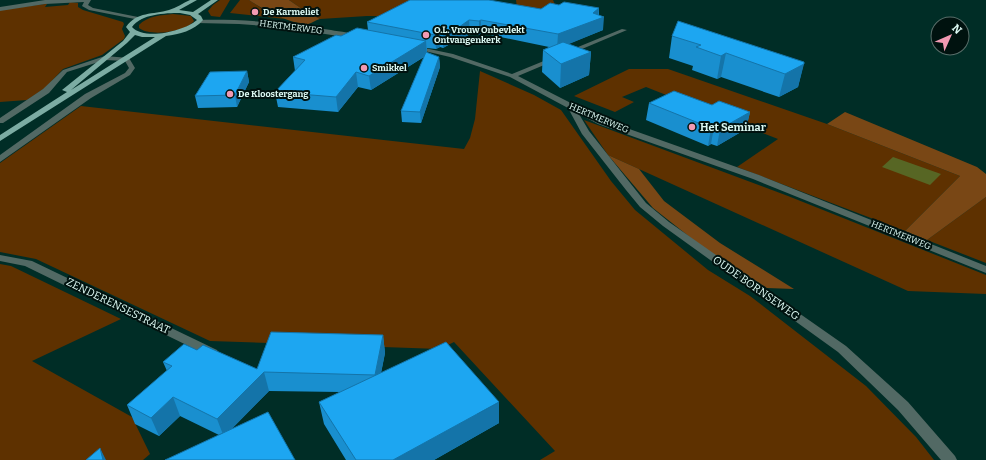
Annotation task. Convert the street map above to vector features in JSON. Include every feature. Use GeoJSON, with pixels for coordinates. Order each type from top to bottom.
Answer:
{"type":"FeatureCollection","features":[{"type":"Feature","properties":{"kind":"main road"},"geometry":{"type":"LineString","coordinates":[[168,12],[194,0]]}},
{"type":"Feature","properties":{"kind":"main road"},"geometry":{"type":"LineString","coordinates":[[194,14],[215,0]]}},
{"type":"Feature","properties":{"kind":"main road"},"geometry":{"type":"LineString","coordinates":[[168,12],[194,14],[200,18],[199,22],[190,28],[165,34],[147,35],[134,32],[130,30],[129,27],[140,18],[168,12]]}},
{"type":"Feature","properties":{"kind":"main road"},"geometry":{"type":"LineString","coordinates":[[40,112],[130,38],[134,32]]}},
{"type":"Feature","properties":{"kind":"main road"},"geometry":{"type":"LineString","coordinates":[[0,138],[165,34]]}},
{"type":"Feature","properties":{"kind":"street"},"geometry":{"type":"LineString","coordinates":[[0,9],[46,2],[88,0],[85,6],[91,9],[140,18]]}},
{"type":"Feature","properties":{"kind":"street","name":"HERTMERWEG"},"geometry":{"type":"LineString","coordinates":[[199,22],[244,22],[291,26],[368,38]]}},
{"type":"Feature","properties":{"kind":"street"},"geometry":{"type":"LineString","coordinates":[[512,76],[624,30]]}},
{"type":"Feature","properties":{"kind":"street","name":"HERTMERWEG"},"geometry":{"type":"LineString","coordinates":[[410,47],[472,61],[512,76],[601,122],[791,190],[986,270]]}},
{"type":"Feature","properties":{"kind":"street"},"geometry":{"type":"LineString","coordinates":[[0,121],[46,91],[65,71],[80,64],[105,58],[127,59],[132,68],[128,74],[88,96],[0,159]]}},
{"type":"Feature","properties":{"kind":"street","name":"OUDE BORNSEWEG"},"geometry":{"type":"LineString","coordinates":[[572,108],[585,132],[643,205],[672,228],[842,349],[903,406],[950,460]]}},
{"type":"Feature","properties":{"kind":"street","name":"ZENDERENSESTRAAT"},"geometry":{"type":"LineString","coordinates":[[0,258],[28,263],[226,359]]}},
{"type":"Feature","properties":{"kind":"shaded area"},"geometry":{"type":"Polygon","coordinates":[[[220,0],[230,0],[220,17],[211,16],[208,11],[220,0]]]}},
{"type":"Feature","properties":{"kind":"shaded area"},"geometry":{"type":"Polygon","coordinates":[[[240,0],[249,0],[261,8],[285,19],[230,13],[240,0]]]}},
{"type":"Feature","properties":{"kind":"shaded area"},"geometry":{"type":"Polygon","coordinates":[[[249,0],[289,0],[320,19],[308,24],[301,24],[269,12],[249,0]]]}},
{"type":"Feature","properties":{"kind":"shaded area"},"geometry":{"type":"Polygon","coordinates":[[[289,0],[428,0],[387,16],[320,19],[289,0]]]}},
{"type":"Feature","properties":{"kind":"shaded area"},"geometry":{"type":"Polygon","coordinates":[[[516,0],[553,0],[556,7],[518,15],[516,0]]]}},
{"type":"Feature","properties":{"kind":"shaded area"},"geometry":{"type":"Polygon","coordinates":[[[70,2],[78,3],[78,7],[83,10],[123,22],[124,24],[122,29],[125,36],[124,39],[102,55],[63,69],[45,88],[27,100],[0,102],[0,10],[45,4],[47,4],[45,7],[68,5],[70,2]]]}},
{"type":"Feature","properties":{"kind":"shaded area"},"geometry":{"type":"Polygon","coordinates":[[[173,14],[191,16],[194,21],[184,28],[168,32],[151,32],[144,31],[139,28],[139,25],[142,22],[150,18],[173,14]]]}},
{"type":"Feature","properties":{"kind":"shaded area"},"geometry":{"type":"Polygon","coordinates":[[[629,69],[668,69],[827,124],[960,176],[905,231],[737,167],[778,139],[646,87],[622,97],[634,102],[615,112],[574,96],[629,69]]]}},
{"type":"Feature","properties":{"kind":"shaded area"},"geometry":{"type":"Polygon","coordinates":[[[480,71],[534,95],[561,110],[611,181],[635,210],[708,270],[750,296],[866,386],[916,437],[934,460],[540,460],[555,451],[454,342],[440,349],[210,341],[36,259],[0,252],[0,163],[81,106],[464,149],[470,138],[475,119],[480,71]]]}},
{"type":"Feature","properties":{"kind":"shaded area"},"geometry":{"type":"Polygon","coordinates":[[[845,112],[977,167],[986,174],[986,197],[927,240],[905,231],[960,176],[827,124],[845,112]]]}},
{"type":"Feature","properties":{"kind":"shaded area"},"geometry":{"type":"Polygon","coordinates":[[[584,120],[788,196],[986,275],[986,294],[908,291],[608,155],[584,120]]]}},
{"type":"Feature","properties":{"kind":"shaded area"},"geometry":{"type":"Polygon","coordinates":[[[608,155],[639,169],[664,201],[720,243],[794,289],[767,288],[705,249],[653,208],[608,155]]]}},
{"type":"Feature","properties":{"kind":"shaded area"},"geometry":{"type":"Polygon","coordinates":[[[893,157],[941,174],[930,185],[882,167],[893,157]]]}},
{"type":"Feature","properties":{"kind":"shaded area"},"geometry":{"type":"Polygon","coordinates":[[[986,197],[986,263],[927,240],[986,197]]]}},
{"type":"Feature","properties":{"kind":"shaded area"},"geometry":{"type":"Polygon","coordinates":[[[0,264],[11,266],[121,319],[32,361],[132,417],[150,454],[143,460],[0,460],[0,264]]]}},
{"type":"Feature","properties":{"kind":"building"},"geometry":{"type":"Polygon","coordinates":[[[410,0],[489,0],[541,9],[550,3],[559,5],[564,2],[599,8],[593,13],[604,17],[558,34],[481,20],[469,20],[455,30],[449,30],[443,34],[439,33],[435,35],[367,22],[410,0]]]}},
{"type":"Feature","properties":{"kind":"building"},"geometry":{"type":"Polygon","coordinates":[[[678,21],[804,62],[804,64],[785,74],[726,53],[721,56],[696,47],[701,45],[672,36],[678,21]]]}},
{"type":"Feature","properties":{"kind":"building"},"geometry":{"type":"Polygon","coordinates":[[[357,28],[426,41],[369,76],[356,72],[336,97],[275,92],[305,60],[293,57],[336,35],[341,36],[357,28]]]}},
{"type":"Feature","properties":{"kind":"building"},"geometry":{"type":"Polygon","coordinates":[[[563,42],[591,52],[561,64],[543,50],[563,42]]]}},
{"type":"Feature","properties":{"kind":"building"},"geometry":{"type":"Polygon","coordinates":[[[426,52],[439,57],[420,112],[401,111],[426,52]]]}},
{"type":"Feature","properties":{"kind":"building"},"geometry":{"type":"Polygon","coordinates":[[[247,71],[235,95],[195,96],[210,72],[247,71]]]}},
{"type":"Feature","properties":{"kind":"building"},"geometry":{"type":"Polygon","coordinates":[[[674,91],[712,105],[719,101],[750,112],[720,129],[714,127],[711,128],[649,103],[674,91]]]}},
{"type":"Feature","properties":{"kind":"building"},"geometry":{"type":"Polygon","coordinates":[[[271,332],[383,335],[375,375],[264,372],[217,419],[173,397],[151,418],[127,405],[172,366],[163,362],[184,344],[197,350],[203,345],[257,369],[271,332]]]}},
{"type":"Feature","properties":{"kind":"building"},"geometry":{"type":"Polygon","coordinates":[[[446,342],[499,402],[393,460],[356,460],[319,402],[446,342]]]}},
{"type":"Feature","properties":{"kind":"building"},"geometry":{"type":"Polygon","coordinates":[[[268,412],[295,460],[165,460],[268,412]]]}},
{"type":"Feature","properties":{"kind":"building"},"geometry":{"type":"Polygon","coordinates":[[[100,448],[103,460],[86,460],[100,448]]]}},
{"type":"Feature","properties":{"kind":"place","name":"De Karmeliet"},"geometry":{"type":"Point","coordinates":[255,12]}},
{"type":"Feature","properties":{"kind":"place","name":"O.L. Vrouw Onbevlekt Ontvangenkerk"},"geometry":{"type":"Point","coordinates":[426,35]}},
{"type":"Feature","properties":{"kind":"place","name":"Smikkel"},"geometry":{"type":"Point","coordinates":[364,68]}},
{"type":"Feature","properties":{"kind":"place","name":"De Kloostergang"},"geometry":{"type":"Point","coordinates":[230,94]}},
{"type":"Feature","properties":{"kind":"place","name":"Het Seminar"},"geometry":{"type":"Point","coordinates":[692,127]}}]}
